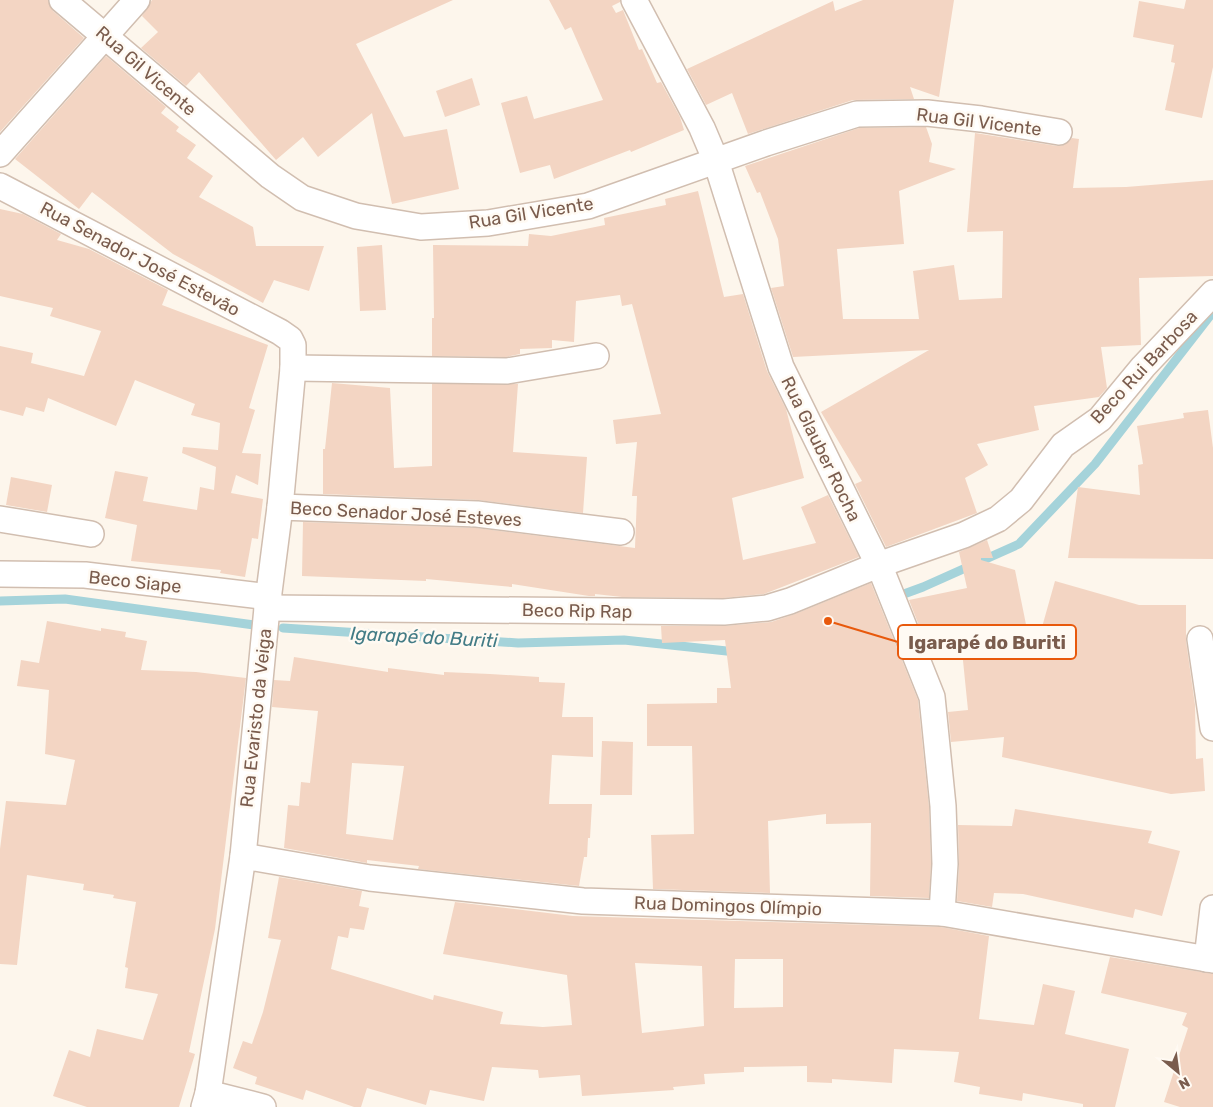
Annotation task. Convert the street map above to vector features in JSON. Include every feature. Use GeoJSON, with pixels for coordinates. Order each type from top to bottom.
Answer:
{"type":"FeatureCollection","features":[{"type":"Feature","properties":{"kind":"street","name":"Rua Gil Vicente"},"geometry":{"type":"LineString","coordinates":[[62,0],[270,176],[302,198],[356,216],[421,226],[488,223],[588,206],[857,114],[927,113],[981,119],[1059,132]]}},
{"type":"Feature","properties":{"kind":"street"},"geometry":{"type":"LineString","coordinates":[[0,154],[136,0]]}},
{"type":"Feature","properties":{"kind":"street","name":"Rua Glauber Rocha"},"geometry":{"type":"LineString","coordinates":[[634,0],[702,128],[716,161],[781,367],[896,603],[932,697],[943,806],[945,864],[942,913]]}},
{"type":"Feature","properties":{"kind":"street","name":"Rua Senador José Estevão"},"geometry":{"type":"LineString","coordinates":[[0,186],[280,332]]}},
{"type":"Feature","properties":{"kind":"street","name":"Beco Rui Barbosa"},"geometry":{"type":"LineString","coordinates":[[880,569],[998,519],[1021,500],[1063,445],[1100,419],[1143,367],[1213,293]]}},
{"type":"Feature","properties":{"kind":"street","name":"Rua Evaristo da Veiga"},"geometry":{"type":"LineString","coordinates":[[206,1100],[243,856],[268,602],[280,508],[293,368],[293,345],[290,339],[280,332]]}},
{"type":"Feature","properties":{"kind":"street"},"geometry":{"type":"LineString","coordinates":[[293,368],[507,371],[596,356]]}},
{"type":"Feature","properties":{"kind":"street","name":"Beco Senador José Esteves"},"geometry":{"type":"LineString","coordinates":[[280,508],[476,514],[621,532]]}},
{"type":"Feature","properties":{"kind":"street"},"geometry":{"type":"LineString","coordinates":[[0,519],[91,534]]}},
{"type":"Feature","properties":{"kind":"street","name":"Beco Rip Rap"},"geometry":{"type":"LineString","coordinates":[[268,602],[724,612],[767,608],[880,569]]}},
{"type":"Feature","properties":{"kind":"street","name":"Beco Siape"},"geometry":{"type":"LineString","coordinates":[[0,574],[85,575],[268,602]]}},
{"type":"Feature","properties":{"kind":"street"},"geometry":{"type":"LineString","coordinates":[[1200,639],[1213,728]]}},
{"type":"Feature","properties":{"kind":"street","name":"Rua Domingos Olímpio"},"geometry":{"type":"LineString","coordinates":[[243,856],[370,878],[583,901],[942,913],[1210,959]]}},
{"type":"Feature","properties":{"kind":"street"},"geometry":{"type":"LineString","coordinates":[[1210,959],[1213,908]]}},
{"type":"Feature","properties":{"kind":"street"},"geometry":{"type":"LineString","coordinates":[[206,1100],[263,1107]]}},
{"type":"Feature","properties":{"kind":"building"},"geometry":{"type":"Polygon","coordinates":[[[0,0],[48,0],[53,11],[84,38],[0,132],[0,0]]]}},
{"type":"Feature","properties":{"kind":"building"},"geometry":{"type":"Polygon","coordinates":[[[152,0],[453,0],[356,44],[404,137],[447,129],[459,189],[392,204],[372,113],[318,157],[303,137],[276,160],[199,72],[186,86],[141,48],[158,32],[142,16],[152,0]]]}},
{"type":"Feature","properties":{"kind":"building"},"geometry":{"type":"Polygon","coordinates":[[[549,0],[620,0],[620,2],[612,6],[616,13],[623,10],[639,50],[642,49],[657,83],[661,82],[680,117],[684,130],[631,152],[630,150],[554,179],[550,165],[520,173],[501,103],[527,96],[534,119],[603,100],[571,27],[565,30],[549,0]]]}},
{"type":"Feature","properties":{"kind":"building"},"geometry":{"type":"Polygon","coordinates":[[[863,0],[954,0],[939,97],[910,87],[914,99],[853,100],[748,134],[732,93],[706,105],[687,69],[833,1],[835,11],[863,0]]]}},
{"type":"Feature","properties":{"kind":"building"},"geometry":{"type":"Polygon","coordinates":[[[1186,0],[1213,0],[1213,67],[1202,118],[1165,110],[1175,63],[1171,62],[1174,45],[1133,37],[1139,1],[1184,9],[1186,0]]]}},
{"type":"Feature","properties":{"kind":"building"},"geometry":{"type":"Polygon","coordinates":[[[106,56],[166,107],[161,113],[179,127],[176,131],[196,145],[187,158],[213,176],[199,197],[253,227],[256,246],[324,246],[309,291],[274,280],[263,303],[173,254],[92,192],[79,209],[15,159],[106,56]]]}},
{"type":"Feature","properties":{"kind":"building"},"geometry":{"type":"Polygon","coordinates":[[[472,78],[480,105],[445,117],[436,91],[472,78]]]}},
{"type":"Feature","properties":{"kind":"building"},"geometry":{"type":"Polygon","coordinates":[[[926,127],[932,144],[929,162],[956,169],[899,191],[904,244],[837,249],[843,319],[919,319],[913,271],[954,265],[959,300],[1002,298],[1003,231],[967,232],[975,133],[1057,146],[1064,145],[1072,138],[1079,139],[1073,188],[1126,187],[1213,180],[1213,276],[1139,278],[1141,345],[1101,347],[1107,388],[1099,397],[1034,406],[1039,430],[977,444],[988,465],[965,478],[977,513],[886,547],[855,484],[862,481],[821,412],[929,350],[793,357],[771,288],[784,286],[778,239],[760,192],[757,193],[745,166],[859,128],[926,127]]]}},
{"type":"Feature","properties":{"kind":"building"},"geometry":{"type":"Polygon","coordinates":[[[698,191],[724,297],[743,294],[767,371],[786,409],[804,478],[732,498],[743,560],[816,543],[801,507],[828,495],[859,557],[764,594],[723,598],[622,597],[595,594],[595,596],[589,596],[512,584],[512,587],[426,579],[426,581],[302,576],[303,522],[476,528],[635,548],[637,496],[632,496],[637,442],[616,444],[613,420],[661,414],[632,304],[622,306],[620,295],[576,301],[574,342],[552,340],[552,348],[520,349],[520,354],[506,357],[432,356],[432,318],[434,318],[433,245],[528,246],[529,234],[551,236],[605,225],[604,218],[666,205],[665,199],[698,191]]]}},
{"type":"Feature","properties":{"kind":"building"},"geometry":{"type":"Polygon","coordinates":[[[0,209],[23,214],[61,234],[57,240],[89,249],[168,290],[162,305],[268,345],[249,408],[255,410],[242,453],[261,454],[258,485],[236,475],[231,493],[263,499],[258,539],[252,538],[245,577],[220,573],[221,570],[131,561],[137,525],[105,518],[115,471],[148,477],[143,501],[197,510],[200,487],[214,490],[216,467],[182,453],[183,447],[218,450],[220,423],[191,415],[195,404],[135,380],[116,426],[48,398],[44,412],[26,407],[23,416],[0,410],[0,346],[33,353],[31,363],[84,376],[101,331],[50,316],[53,308],[0,296],[0,209]]]}},
{"type":"Feature","properties":{"kind":"building"},"geometry":{"type":"Polygon","coordinates":[[[382,245],[386,310],[360,311],[357,247],[382,245]]]}},
{"type":"Feature","properties":{"kind":"building"},"geometry":{"type":"Polygon","coordinates":[[[332,383],[390,388],[394,468],[432,466],[432,384],[518,384],[513,452],[587,457],[583,513],[478,500],[323,494],[323,449],[325,449],[332,383]]]}},
{"type":"Feature","properties":{"kind":"building"},"geometry":{"type":"Polygon","coordinates":[[[1208,410],[1213,448],[1213,559],[1068,558],[1078,487],[1140,495],[1138,465],[1143,464],[1137,426],[1184,418],[1183,413],[1208,410]]]}},
{"type":"Feature","properties":{"kind":"building"},"geometry":{"type":"Polygon","coordinates":[[[11,477],[52,485],[47,512],[6,505],[11,477]]]}},
{"type":"Feature","properties":{"kind":"building"},"geometry":{"type":"Polygon","coordinates":[[[987,540],[993,558],[981,558],[981,560],[1015,570],[1033,659],[1055,581],[1139,605],[1186,605],[1186,641],[1195,705],[1196,759],[1203,758],[1205,791],[1171,794],[1002,757],[1004,737],[951,742],[948,712],[968,710],[961,641],[928,649],[909,600],[967,588],[959,552],[987,540]]]}},
{"type":"Feature","properties":{"kind":"building"},"geometry":{"type":"Polygon","coordinates":[[[871,583],[918,700],[929,807],[931,864],[929,898],[870,896],[871,823],[826,824],[826,814],[768,821],[770,893],[653,889],[651,835],[694,834],[692,746],[647,746],[647,704],[717,703],[717,688],[731,688],[725,640],[662,643],[661,626],[724,626],[771,622],[871,583]]]}},
{"type":"Feature","properties":{"kind":"building"},"geometry":{"type":"Polygon","coordinates":[[[47,621],[101,631],[101,628],[126,632],[125,637],[147,641],[141,670],[196,672],[246,678],[215,929],[189,1052],[195,1054],[179,1107],[87,1107],[53,1096],[69,1050],[90,1057],[97,1029],[143,1040],[158,994],[125,988],[128,968],[125,967],[136,902],[113,898],[114,895],[83,890],[84,884],[27,875],[17,965],[0,964],[0,849],[6,801],[66,805],[75,760],[45,754],[49,690],[17,686],[21,660],[39,663],[47,621]]]}},
{"type":"Feature","properties":{"kind":"building"},"geometry":{"type":"Polygon","coordinates":[[[294,657],[388,672],[388,668],[444,675],[444,672],[539,677],[539,682],[565,683],[562,717],[593,717],[593,757],[552,755],[549,804],[592,804],[587,857],[584,857],[579,886],[418,869],[419,866],[367,860],[367,863],[284,848],[288,805],[299,806],[301,782],[310,783],[318,711],[272,707],[274,680],[290,681],[294,657]],[[352,763],[346,834],[393,840],[404,766],[352,763]]]}},
{"type":"Feature","properties":{"kind":"building"},"geometry":{"type":"Polygon","coordinates":[[[602,741],[633,742],[632,795],[600,795],[602,741]]]}},
{"type":"Feature","properties":{"kind":"building"},"geometry":{"type":"Polygon","coordinates":[[[1015,809],[1152,831],[1148,843],[1180,851],[1162,916],[1135,909],[1133,918],[1023,894],[994,893],[992,907],[957,901],[959,865],[958,825],[1012,826],[1015,809]]]}},
{"type":"Feature","properties":{"kind":"building"},"geometry":{"type":"Polygon","coordinates":[[[279,877],[362,891],[359,906],[369,908],[364,930],[350,928],[348,938],[338,936],[331,969],[433,1000],[434,995],[503,1012],[500,1024],[543,1027],[572,1025],[567,975],[443,954],[455,902],[573,916],[941,927],[989,936],[979,1019],[1034,1025],[1043,984],[1075,991],[1065,1034],[1129,1049],[1115,1107],[1083,1107],[1083,1104],[1023,1093],[1022,1101],[979,1094],[980,1087],[954,1082],[959,1052],[894,1049],[892,1083],[832,1079],[832,1083],[807,1082],[807,1066],[744,1067],[744,1072],[704,1074],[705,1084],[673,1087],[674,1090],[582,1096],[580,1075],[539,1078],[538,1070],[492,1067],[484,1101],[430,1090],[426,1105],[367,1088],[361,1107],[354,1107],[306,1090],[303,1100],[255,1084],[257,1077],[233,1068],[243,1041],[252,1044],[263,1012],[281,940],[268,938],[279,877]],[[735,959],[734,1008],[783,1007],[783,959],[735,959]],[[635,963],[642,1033],[704,1026],[702,966],[635,963]]]}},
{"type":"Feature","properties":{"kind":"building"},"geometry":{"type":"Polygon","coordinates":[[[1110,957],[1213,974],[1213,1107],[1180,1107],[1164,1102],[1188,1028],[1182,1025],[1187,1013],[1101,993],[1110,957]]]}},
{"type":"Feature","properties":{"kind":"waterway","name":"Igarapé do Buriti"},"geometry":{"type":"LineString","coordinates":[[893,598],[923,587],[1019,544],[1095,464],[1213,312]]}},
{"type":"Feature","properties":{"kind":"waterway","name":"Igarapé do Buriti"},"geometry":{"type":"LineString","coordinates":[[0,601],[65,599],[254,625]]}},
{"type":"Feature","properties":{"kind":"waterway","name":"Igarapé do Buriti"},"geometry":{"type":"LineString","coordinates":[[283,628],[518,643],[624,640],[736,652]]}},
{"type":"Feature","properties":{"kind":"place","name":"Igarapé do Buriti"},"geometry":{"type":"Point","coordinates":[828,621]}}]}
